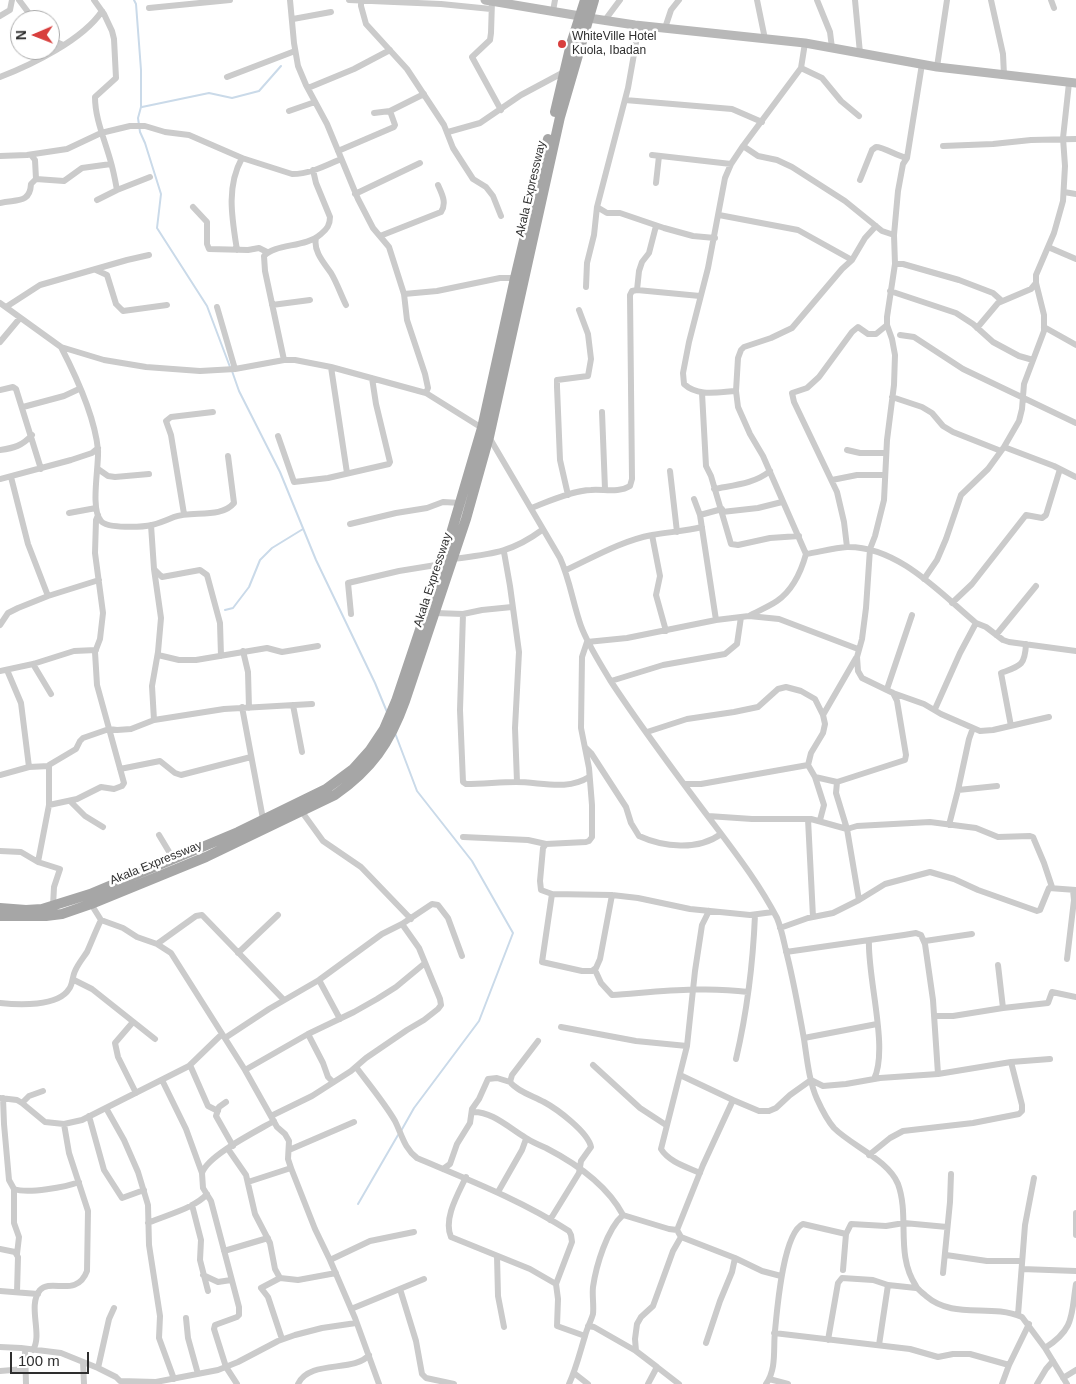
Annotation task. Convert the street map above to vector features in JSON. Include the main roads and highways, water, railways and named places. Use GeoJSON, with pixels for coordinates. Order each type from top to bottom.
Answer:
{"type":"FeatureCollection","features":[{"type":"Feature","properties":{"kind":"main road","name":"Akala Expressway"},"geometry":{"type":"LineString","coordinates":[[0,908],[26,910],[53,906],[90,894],[174,860],[209,850],[263,819],[326,789],[353,768],[391,729],[390,716],[453,559],[462,518],[461,503],[482,428],[515,278],[584,17],[585,0]]}},
{"type":"Feature","properties":{"kind":"main road","name":"Akala Expressway"},"geometry":{"type":"LineString","coordinates":[[584,17],[594,0]]}},
{"type":"Feature","properties":{"kind":"main road","name":"Akala Expressway"},"geometry":{"type":"LineString","coordinates":[[0,916],[62,914],[91,904],[209,850],[302,812],[335,795],[372,764],[391,729],[431,616],[442,564],[462,518],[489,437],[550,145]]}},
{"type":"Feature","properties":{"kind":"waterway"},"geometry":{"type":"LineString","coordinates":[[134,0],[136,4],[141,70],[141,107],[138,118],[140,132],[161,194],[157,228],[207,306],[230,367]]}},
{"type":"Feature","properties":{"kind":"waterway"},"geometry":{"type":"LineString","coordinates":[[142,107],[209,93],[232,98],[259,91],[281,66]]}},
{"type":"Feature","properties":{"kind":"waterway"},"geometry":{"type":"LineString","coordinates":[[232,371],[239,391],[280,472],[316,560],[387,712]]}},
{"type":"Feature","properties":{"kind":"waterway"},"geometry":{"type":"LineString","coordinates":[[225,610],[233,608],[249,587],[260,560],[272,548],[303,529]]}},
{"type":"Feature","properties":{"kind":"waterway"},"geometry":{"type":"LineString","coordinates":[[395,733],[417,791],[472,861],[513,933],[479,1021],[414,1108],[401,1131]]}},
{"type":"Feature","properties":{"kind":"waterway"},"geometry":{"type":"LineString","coordinates":[[358,1204],[398,1135]]}},
{"type":"Feature","properties":{"kind":"place","name":"WhiteVille Hotel Kuola, Ibadan"},"geometry":{"type":"Point","coordinates":[562,44]}}]}
